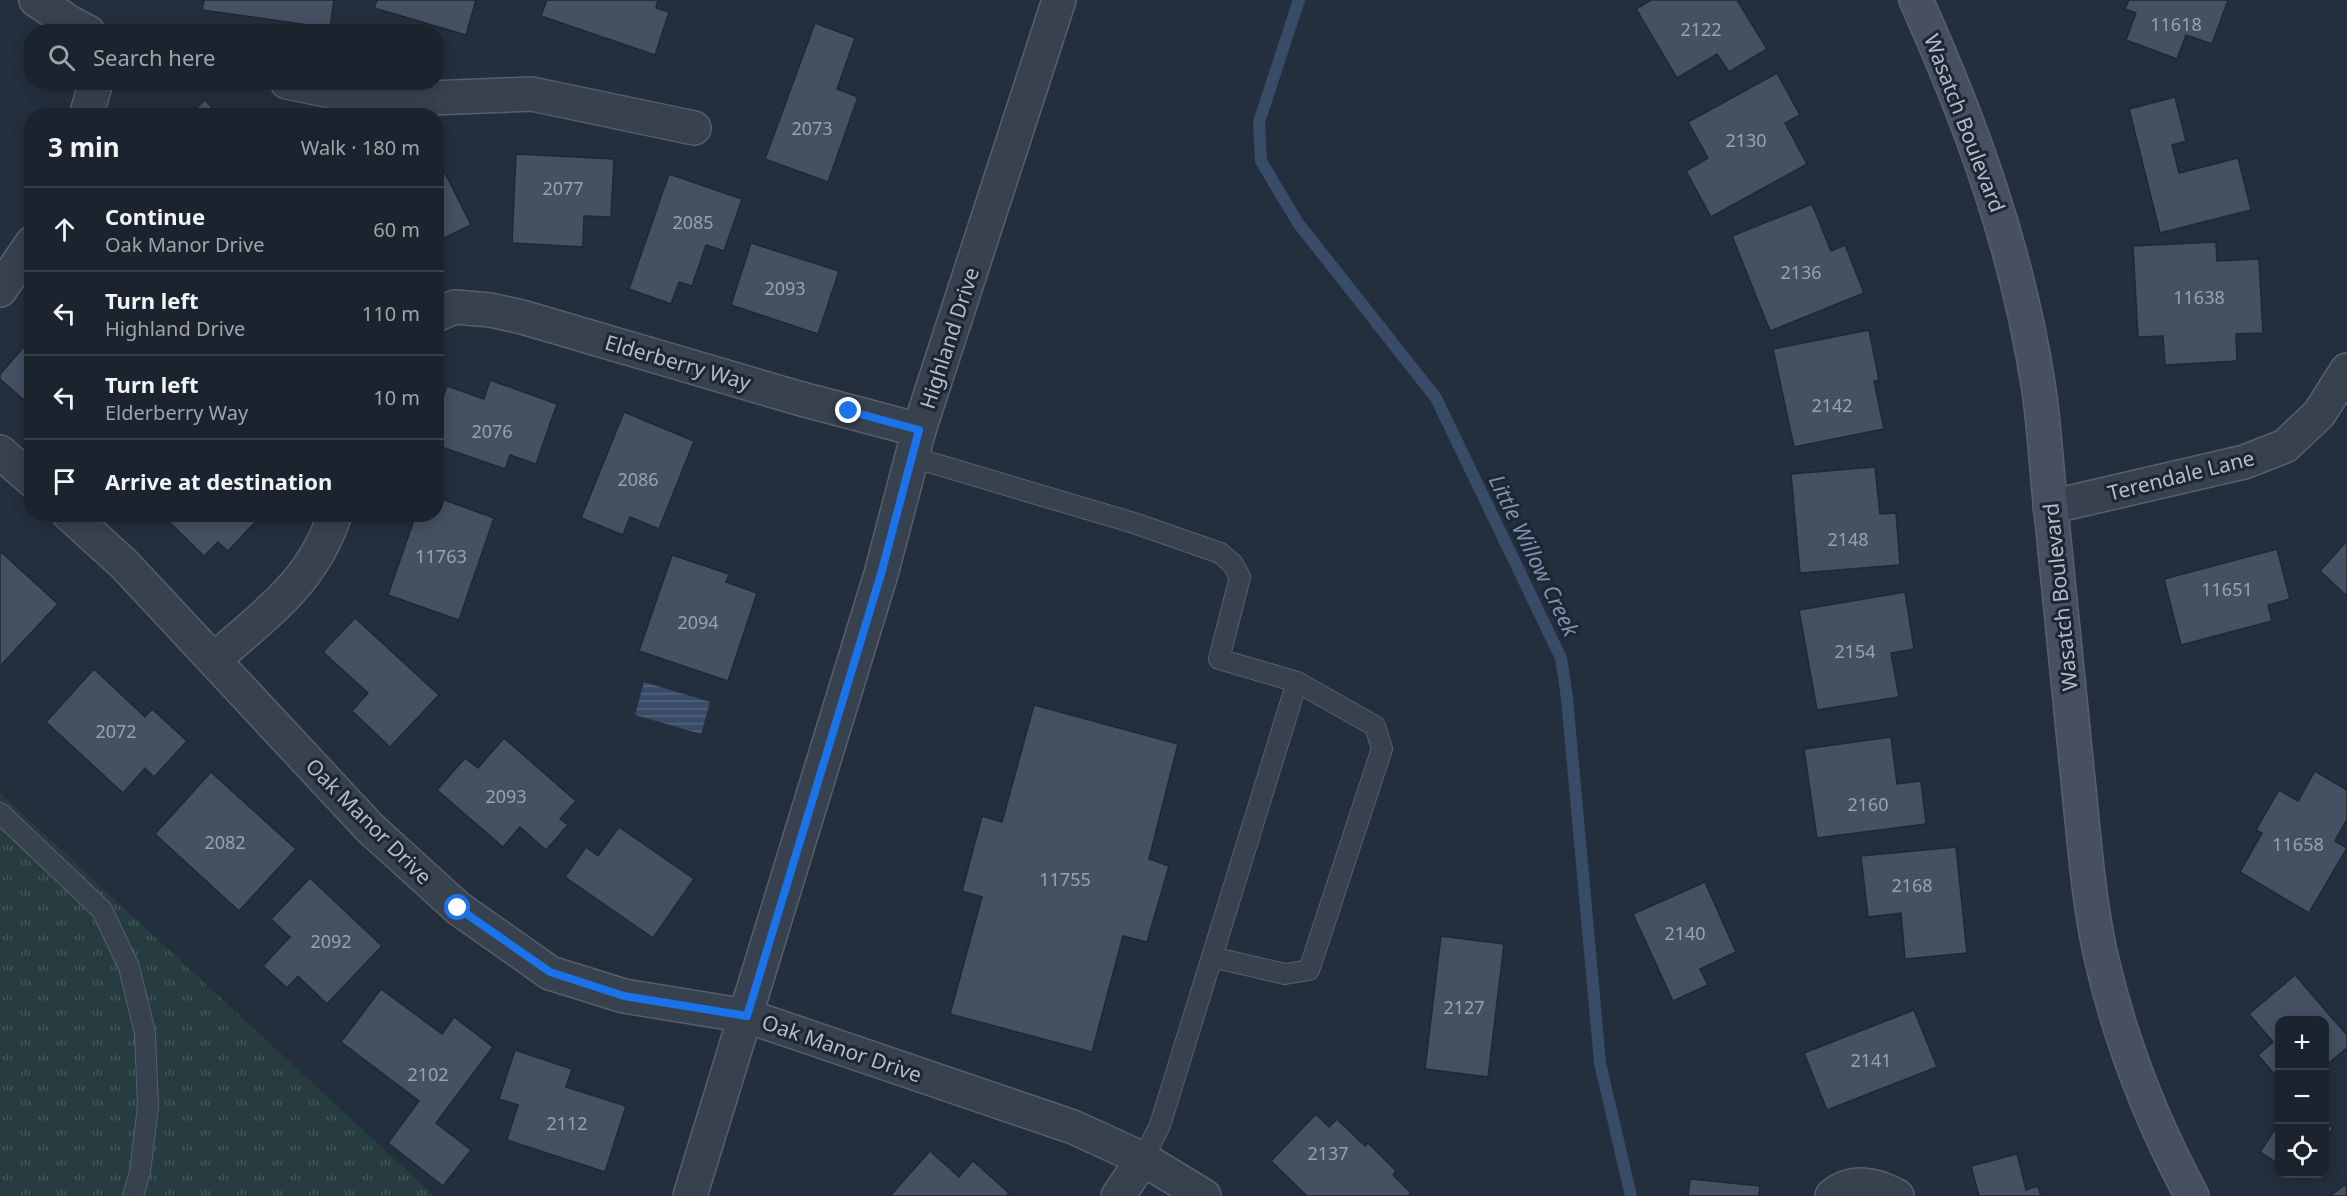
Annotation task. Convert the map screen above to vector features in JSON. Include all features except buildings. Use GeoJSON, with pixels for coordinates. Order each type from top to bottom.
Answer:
{"type":"FeatureCollection","features":[{"type":"Feature","properties":{"kind":"main road","name":"Wasatch Boulevard"},"geometry":{"type":"LineString","coordinates":[[1916,0],[1947,70],[1977,148],[2001,217],[2024,302],[2039,393],[2086,861],[2100,951],[2138,1078],[2164,1145],[2192,1196]]}},
{"type":"Feature","properties":{"kind":"street"},"geometry":{"type":"LineString","coordinates":[[36,0],[73,24]]}},
{"type":"Feature","properties":{"kind":"street","name":"Highland Drive"},"geometry":{"type":"LineString","coordinates":[[690,1196],[881,574],[915,444],[1059,0]]}},
{"type":"Feature","properties":{"kind":"street"},"geometry":{"type":"LineString","coordinates":[[88,108],[94,90]]}},
{"type":"Feature","properties":{"kind":"street"},"geometry":{"type":"LineString","coordinates":[[326,90],[406,99],[532,94],[694,128]]}},
{"type":"Feature","properties":{"kind":"street"},"geometry":{"type":"LineString","coordinates":[[0,290],[24,255]]}},
{"type":"Feature","properties":{"kind":"street","name":"Elderberry Way"},"geometry":{"type":"LineString","coordinates":[[444,312],[455,307],[522,316],[798,398],[915,444]]}},
{"type":"Feature","properties":{"kind":"street","name":"Terendale Lane"},"geometry":{"type":"LineString","coordinates":[[2050,507],[2244,462],[2285,446],[2319,414],[2347,370]]}},
{"type":"Feature","properties":{"kind":"street"},"geometry":{"type":"LineString","coordinates":[[0,452],[24,473]]}},
{"type":"Feature","properties":{"kind":"street","name":"Oak Manor Drive"},"geometry":{"type":"LineString","coordinates":[[78,522],[125,565],[370,828],[458,908],[550,972],[624,996],[747,1016],[1073,1127],[1143,1159],[1204,1196]]}},
{"type":"Feature","properties":{"kind":"street"},"geometry":{"type":"LineString","coordinates":[[214,660],[293,590],[316,560],[328,537],[333,522]]}},
{"type":"Feature","properties":{"kind":"street"},"geometry":{"type":"LineString","coordinates":[[1118,1196],[1143,1159]]}},
{"type":"Feature","properties":{"kind":"street"},"geometry":{"type":"LineString","coordinates":[[1832,1196],[1838,1191],[1858,1184],[1878,1186],[1897,1196]]}},
{"type":"Feature","properties":{"kind":"lane"},"geometry":{"type":"LineString","coordinates":[[915,444],[1220,553],[1232,563],[1240,577],[1219,659],[1297,681],[1375,726],[1382,749],[1310,970],[1285,974],[1212,957]]}},
{"type":"Feature","properties":{"kind":"lane"},"geometry":{"type":"LineString","coordinates":[[1143,1159],[1160,1125],[1297,681]]}},
{"type":"Feature","properties":{"kind":"lane"},"geometry":{"type":"LineString","coordinates":[[0,813],[102,910],[129,967],[145,1033],[148,1106],[140,1172],[133,1196]]}},
{"type":"Feature","properties":{"kind":"green space"},"geometry":{"type":"Polygon","coordinates":[[[0,793],[434,1196],[0,1196],[0,793]]]}},
{"type":"Feature","properties":{"kind":"water"},"geometry":{"type":"Polygon","coordinates":[[[644,682],[710,702],[701,734],[635,715],[644,682]]]}},
{"type":"Feature","properties":{"kind":"waterway","name":"Little Willow Creek"},"geometry":{"type":"LineString","coordinates":[[1299,0],[1259,122],[1261,161],[1298,223],[1436,398],[1561,658],[1567,698],[1600,1063],[1631,1196]]}},
{"type":"Feature","properties":{"kind":"route"},"geometry":{"type":"LineString","coordinates":[[458,908],[550,972],[624,996],[747,1016],[881,574],[919,430],[849,411]]}}]}
